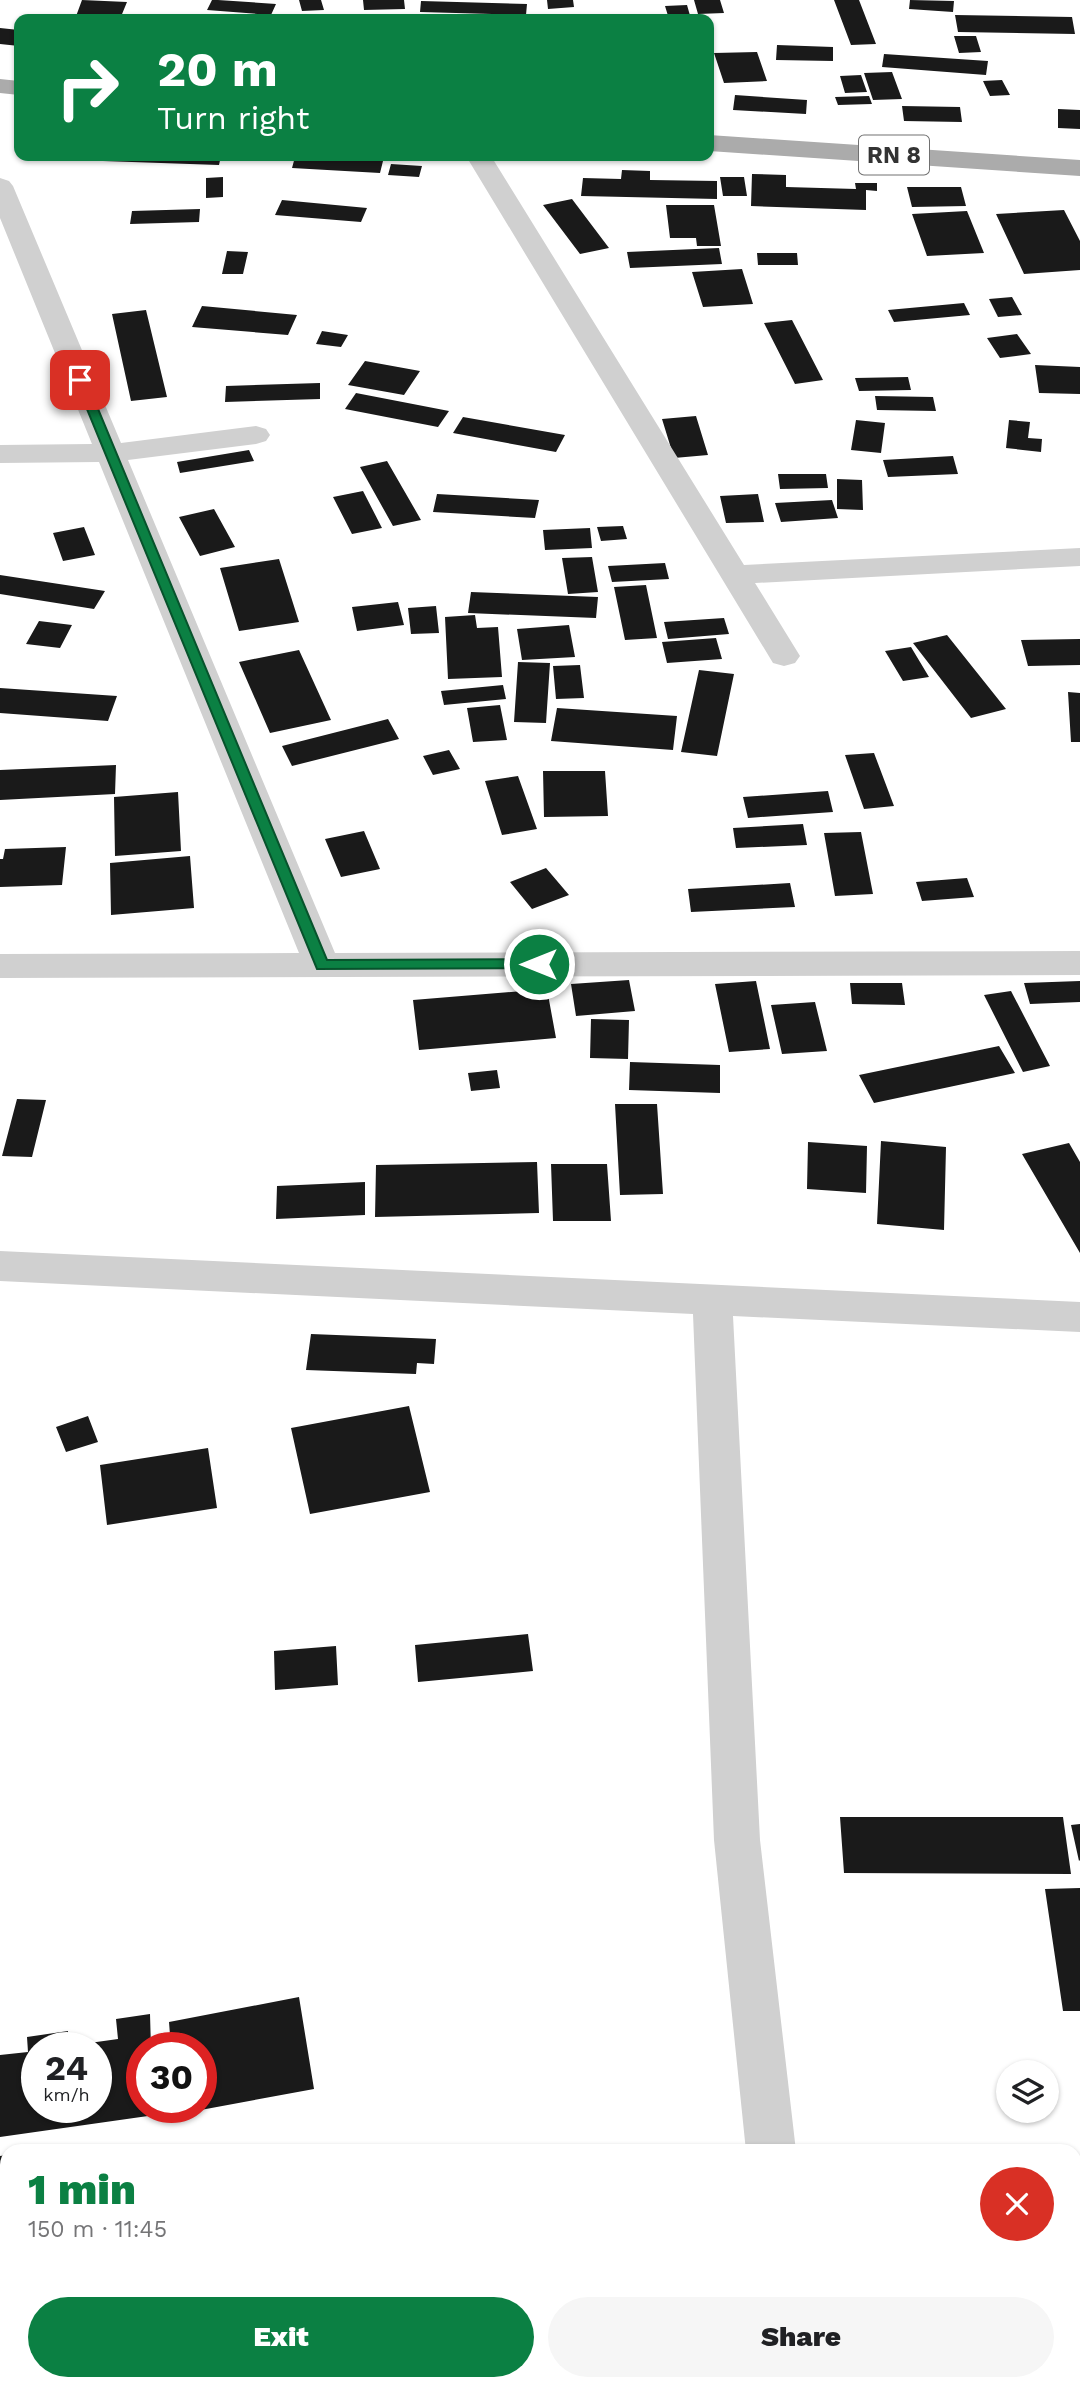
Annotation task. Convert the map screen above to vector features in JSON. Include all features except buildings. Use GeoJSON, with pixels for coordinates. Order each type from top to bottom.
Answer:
{"type":"FeatureCollection","features":[{"type":"Feature","properties":{"kind":"main road","name":"RN 8"},"geometry":{"type":"LineString","coordinates":[[714,143],[1080,168]]}},
{"type":"Feature","properties":{"kind":"street"},"geometry":{"type":"LineString","coordinates":[[481,161],[784,656]]}},
{"type":"Feature","properties":{"kind":"street"},"geometry":{"type":"LineString","coordinates":[[0,186],[322,965]]}},
{"type":"Feature","properties":{"kind":"street"},"geometry":{"type":"LineString","coordinates":[[0,454],[110,453],[256,435]]}},
{"type":"Feature","properties":{"kind":"street"},"geometry":{"type":"LineString","coordinates":[[734,575],[1080,557]]}},
{"type":"Feature","properties":{"kind":"street"},"geometry":{"type":"LineString","coordinates":[[0,966],[1080,963]]}},
{"type":"Feature","properties":{"kind":"street"},"geometry":{"type":"LineString","coordinates":[[0,1266],[1080,1317]]}},
{"type":"Feature","properties":{"kind":"street"},"geometry":{"type":"LineString","coordinates":[[712,1299],[737,1840],[770,2144]]}},
{"type":"Feature","properties":{"kind":"route"},"geometry":{"type":"LineString","coordinates":[[80,380],[322,965],[539,964]]}}]}
